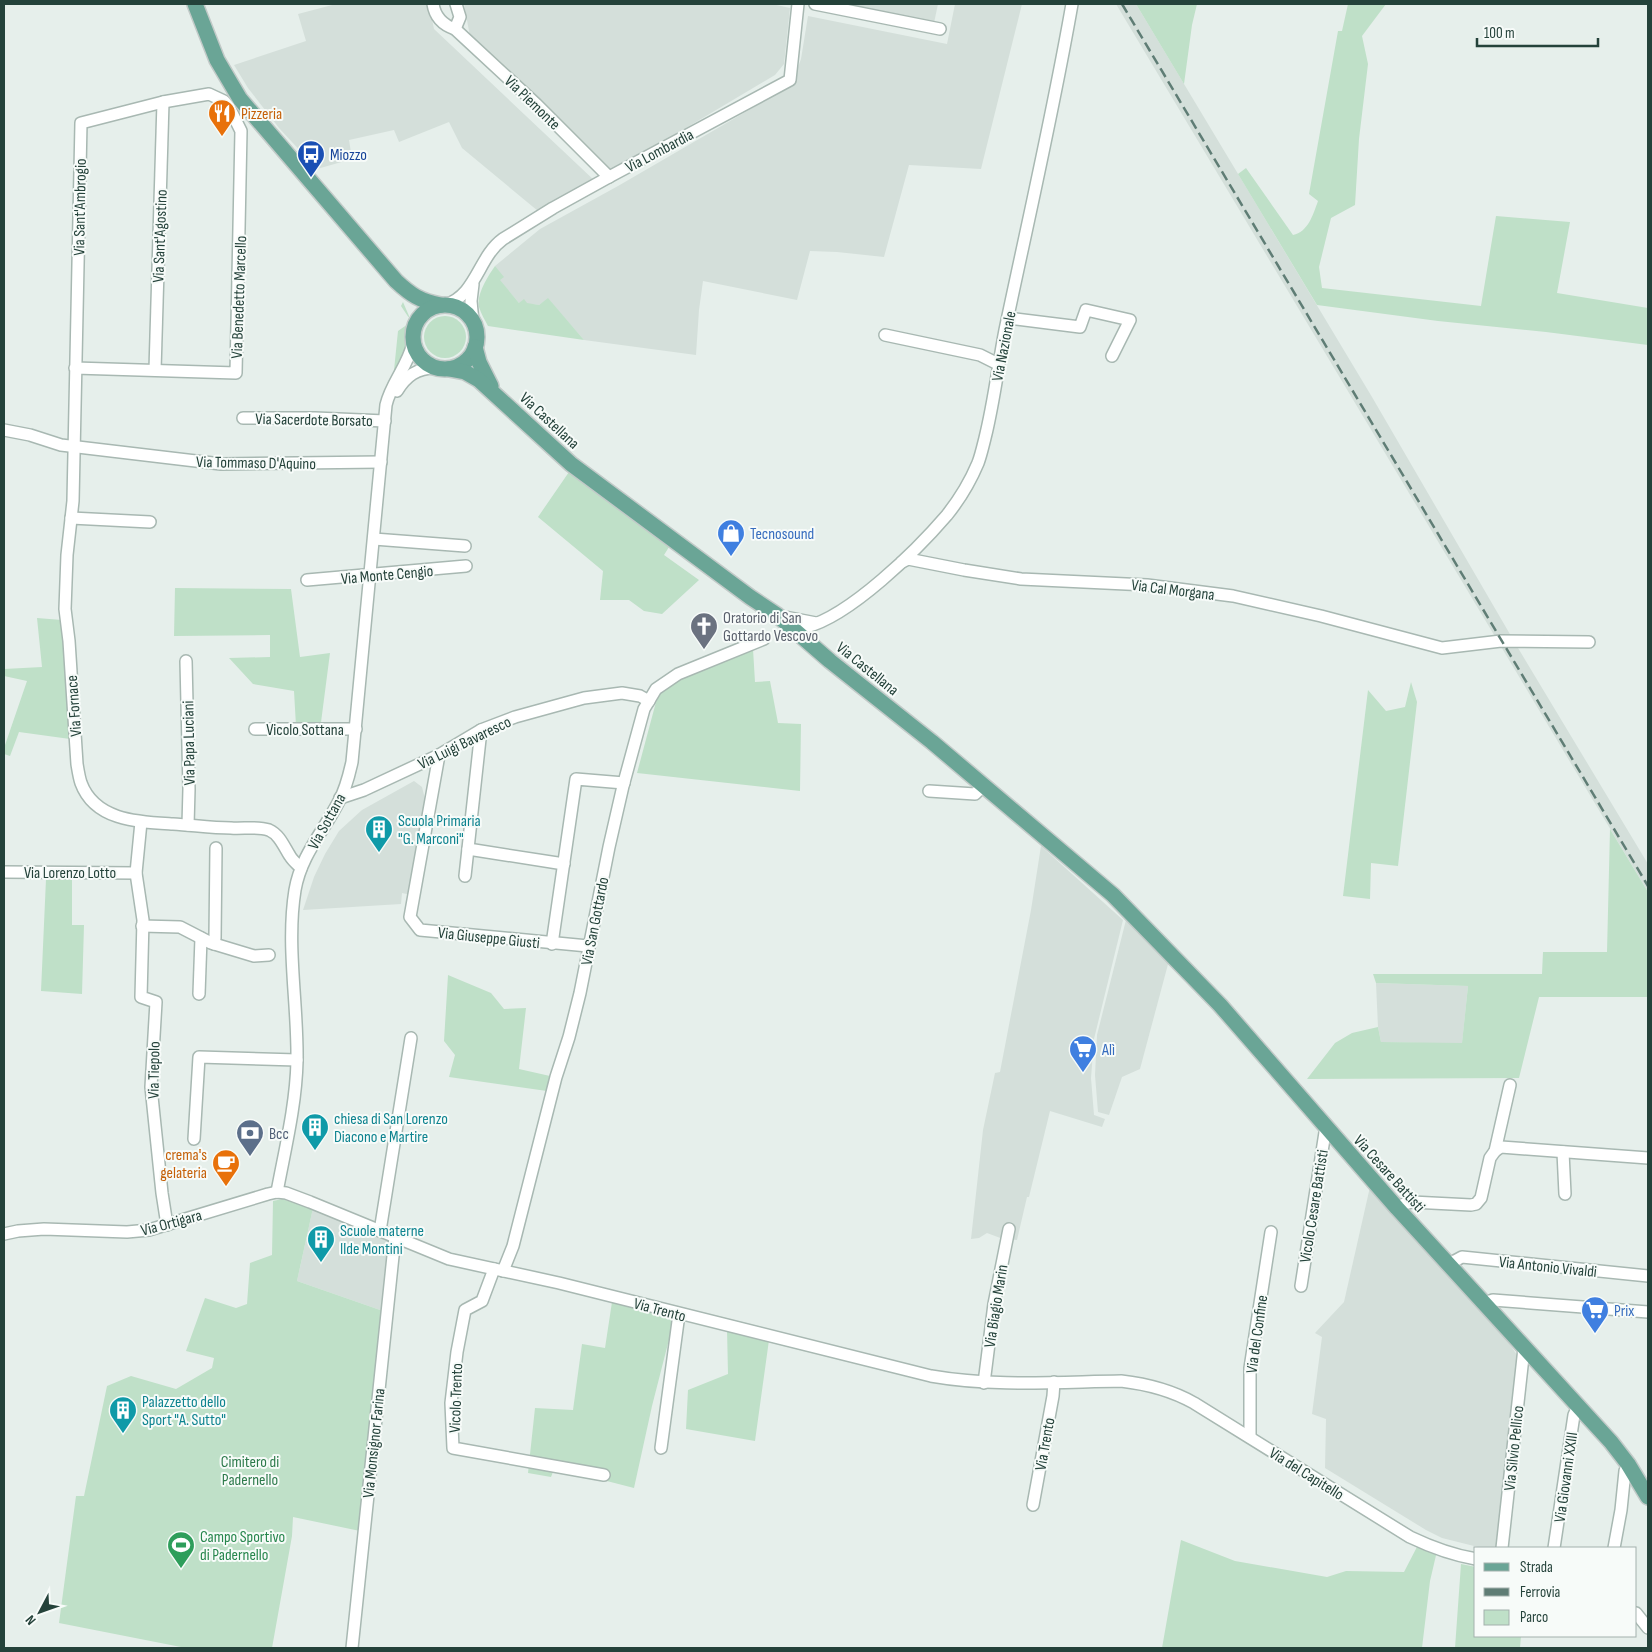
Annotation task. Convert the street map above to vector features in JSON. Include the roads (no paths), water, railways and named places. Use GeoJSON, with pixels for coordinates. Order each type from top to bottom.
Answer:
{"type":"FeatureCollection","features":[{"type":"Feature","properties":{"kind":"main road"},"geometry":{"type":"LineString","coordinates":[[195,4],[232,99],[396,281],[418,299],[461,309],[468,315],[473,322],[477,338],[475,347],[467,360],[455,367],[442,368],[429,365],[419,356],[413,336],[414,318],[412,310],[396,281]]}},
{"type":"Feature","properties":{"kind":"main road"},"geometry":{"type":"LineString","coordinates":[[413,336],[421,314],[428,309],[443,305]]}},
{"type":"Feature","properties":{"kind":"main road","name":"Via Castellana"},"geometry":{"type":"LineString","coordinates":[[475,347],[482,369],[498,395]]}},
{"type":"Feature","properties":{"kind":"main road","name":"Via Castellana"},"geometry":{"type":"LineString","coordinates":[[442,368],[473,375],[498,395],[552,448],[578,470],[777,615],[830,662],[932,742],[1096,880]]}},
{"type":"Feature","properties":{"kind":"main road","name":"Via Cesare Battisti"},"geometry":{"type":"LineString","coordinates":[[1096,880],[1176,958],[1220,1005],[1397,1208],[1611,1442],[1628,1464],[1648,1497]]}},
{"type":"Feature","properties":{"kind":"street","name":"Via Piemonte"},"geometry":{"type":"LineString","coordinates":[[433,4],[434,12],[445,25],[455,29],[536,104],[609,177]]}},
{"type":"Feature","properties":{"kind":"street"},"geometry":{"type":"LineString","coordinates":[[455,29],[460,17],[456,4]]}},
{"type":"Feature","properties":{"kind":"street","name":"Via Lombardia"},"geometry":{"type":"LineString","coordinates":[[443,305],[456,300],[464,294],[498,242],[553,208],[790,80],[798,4]]}},
{"type":"Feature","properties":{"kind":"street"},"geometry":{"type":"LineString","coordinates":[[815,4],[829,5],[940,29]]}},
{"type":"Feature","properties":{"kind":"street","name":"Via Nazionale"},"geometry":{"type":"LineString","coordinates":[[800,635],[806,626],[818,624],[855,601],[900,563],[947,514],[964,490],[978,462],[990,415],[998,364],[1058,83],[1072,4]]}},
{"type":"Feature","properties":{"kind":"street","name":"Via Sant'Ambrogio"},"geometry":{"type":"LineString","coordinates":[[73,447],[81,123],[163,102],[209,94],[232,99]]}},
{"type":"Feature","properties":{"kind":"street","name":"Via Benedetto Marcello"},"geometry":{"type":"LineString","coordinates":[[75,368],[236,373],[241,131],[232,99]]}},
{"type":"Feature","properties":{"kind":"street","name":"Via Sant'Agostino"},"geometry":{"type":"LineString","coordinates":[[155,370],[163,102]]}},
{"type":"Feature","properties":{"kind":"street","name":"Via Lombardia"},"geometry":{"type":"LineString","coordinates":[[473,322],[471,295],[476,276]]}},
{"type":"Feature","properties":{"kind":"street"},"geometry":{"type":"LineString","coordinates":[[1008,318],[1080,327],[1086,310],[1130,320],[1112,356]]}},
{"type":"Feature","properties":{"kind":"street"},"geometry":{"type":"LineString","coordinates":[[885,335],[980,355],[998,364]]}},
{"type":"Feature","properties":{"kind":"street","name":"Via Sottana"},"geometry":{"type":"LineString","coordinates":[[277,1192],[295,1095],[297,1060],[292,922],[296,889],[301,868],[318,834],[340,798],[352,762],[386,405],[390,393],[408,361],[413,336]]}},
{"type":"Feature","properties":{"kind":"street","name":"Via Sottana"},"geometry":{"type":"LineString","coordinates":[[385,420],[397,392],[408,377],[418,370],[442,368]]}},
{"type":"Feature","properties":{"kind":"street","name":"Via Sacerdote Borsato"},"geometry":{"type":"LineString","coordinates":[[242,418],[385,420]]}},
{"type":"Feature","properties":{"kind":"street"},"geometry":{"type":"LineString","coordinates":[[4,430],[73,447]]}},
{"type":"Feature","properties":{"kind":"street","name":"Via Tommaso D'Aquino"},"geometry":{"type":"LineString","coordinates":[[73,447],[221,464],[381,462]]}},
{"type":"Feature","properties":{"kind":"street","name":"Via Fornace"},"geometry":{"type":"LineString","coordinates":[[73,447],[73,501],[67,555],[65,609],[80,782],[93,802],[117,817],[141,822],[229,828],[260,828],[270,831],[286,846],[291,857],[301,868]]}},
{"type":"Feature","properties":{"kind":"street"},"geometry":{"type":"LineString","coordinates":[[71,518],[150,522]]}},
{"type":"Feature","properties":{"kind":"street"},"geometry":{"type":"LineString","coordinates":[[374,539],[466,546]]}},
{"type":"Feature","properties":{"kind":"street","name":"Via Cal Morgana"},"geometry":{"type":"LineString","coordinates":[[900,563],[908,559],[1021,579],[1147,585],[1232,596],[1321,616],[1442,648],[1501,641],[1589,642]]}},
{"type":"Feature","properties":{"kind":"street","name":"Via Monte Cengio"},"geometry":{"type":"LineString","coordinates":[[308,580],[466,566]]}},
{"type":"Feature","properties":{"kind":"street"},"geometry":{"type":"LineString","coordinates":[[777,615],[818,624]]}},
{"type":"Feature","properties":{"kind":"street","name":"Via San Gottardo"},"geometry":{"type":"LineString","coordinates":[[499,1270],[513,1246],[556,1077],[580,993],[588,946],[624,783],[644,709],[656,689],[678,674],[764,639]]}},
{"type":"Feature","properties":{"kind":"street","name":"Via Papa Luciani"},"geometry":{"type":"LineString","coordinates":[[186,661],[189,780],[188,825]]}},
{"type":"Feature","properties":{"kind":"street","name":"Via Luigi Bavaresco"},"geometry":{"type":"LineString","coordinates":[[340,798],[364,790],[439,755],[481,730],[514,717],[584,698],[622,693],[640,696],[649,701]]}},
{"type":"Feature","properties":{"kind":"street","name":"Vicolo Sottana"},"geometry":{"type":"LineString","coordinates":[[255,729],[356,730]]}},
{"type":"Feature","properties":{"kind":"street"},"geometry":{"type":"LineString","coordinates":[[465,876],[481,730]]}},
{"type":"Feature","properties":{"kind":"street","name":"Via Giuseppe Giusti"},"geometry":{"type":"LineString","coordinates":[[439,755],[410,917],[420,930],[588,946]]}},
{"type":"Feature","properties":{"kind":"street"},"geometry":{"type":"LineString","coordinates":[[552,944],[576,779],[624,783]]}},
{"type":"Feature","properties":{"kind":"street"},"geometry":{"type":"LineString","coordinates":[[929,791],[975,794],[984,785]]}},
{"type":"Feature","properties":{"kind":"street","name":"Via Tiepolo"},"geometry":{"type":"LineString","coordinates":[[141,822],[136,873],[142,926],[141,997],[156,1002],[150,1087],[167,1225]]}},
{"type":"Feature","properties":{"kind":"street"},"geometry":{"type":"LineString","coordinates":[[214,944],[216,848]]}},
{"type":"Feature","properties":{"kind":"street"},"geometry":{"type":"LineString","coordinates":[[468,849],[564,864]]}},
{"type":"Feature","properties":{"kind":"street","name":"Via Lorenzo Lotto"},"geometry":{"type":"LineString","coordinates":[[4,872],[136,873]]}},
{"type":"Feature","properties":{"kind":"street"},"geometry":{"type":"LineString","coordinates":[[142,926],[180,927],[214,944],[254,956],[269,955]]}},
{"type":"Feature","properties":{"kind":"street"},"geometry":{"type":"LineString","coordinates":[[199,994],[201,938]]}},
{"type":"Feature","properties":{"kind":"street"},"geometry":{"type":"LineString","coordinates":[[380,1231],[411,1038]]}},
{"type":"Feature","properties":{"kind":"street"},"geometry":{"type":"LineString","coordinates":[[194,1139],[199,1057],[297,1060]]}},
{"type":"Feature","properties":{"kind":"street"},"geometry":{"type":"LineString","coordinates":[[1495,1151],[1510,1085]]}},
{"type":"Feature","properties":{"kind":"street","name":"Vicolo Cesare Battisti"},"geometry":{"type":"LineString","coordinates":[[1300,1286],[1326,1126]]}},
{"type":"Feature","properties":{"kind":"street"},"geometry":{"type":"LineString","coordinates":[[1397,1208],[1412,1202],[1476,1204],[1481,1198],[1490,1158],[1501,1147],[1648,1158]]}},
{"type":"Feature","properties":{"kind":"street"},"geometry":{"type":"LineString","coordinates":[[1563,1152],[1565,1194]]}},
{"type":"Feature","properties":{"kind":"street","name":"Via Ortigara"},"geometry":{"type":"LineString","coordinates":[[4,1234],[44,1229],[139,1232],[277,1192]]}},
{"type":"Feature","properties":{"kind":"street","name":"Via Trento"},"geometry":{"type":"LineString","coordinates":[[277,1192],[286,1193],[463,1263],[499,1270],[931,1376],[984,1383],[1121,1381],[1141,1384]]}},
{"type":"Feature","properties":{"kind":"street","name":"Via Biagio Marin"},"geometry":{"type":"LineString","coordinates":[[984,1383],[994,1304],[1008,1229]]}},
{"type":"Feature","properties":{"kind":"street","name":"Via del Confine"},"geometry":{"type":"LineString","coordinates":[[1250,1437],[1250,1368],[1272,1232]]}},
{"type":"Feature","properties":{"kind":"street","name":"Via Monsignor Farina"},"geometry":{"type":"LineString","coordinates":[[352,1648],[395,1237]]}},
{"type":"Feature","properties":{"kind":"street","name":"Via Antonio Vivaldi"},"geometry":{"type":"LineString","coordinates":[[1449,1264],[1462,1257],[1648,1276]]}},
{"type":"Feature","properties":{"kind":"street","name":"Vicolo Trento"},"geometry":{"type":"LineString","coordinates":[[499,1270],[482,1301],[465,1310],[457,1352],[451,1403],[453,1448],[604,1475]]}},
{"type":"Feature","properties":{"kind":"street"},"geometry":{"type":"LineString","coordinates":[[1484,1303],[1493,1300],[1648,1312]]}},
{"type":"Feature","properties":{"kind":"street"},"geometry":{"type":"LineString","coordinates":[[661,1448],[679,1314]]}},
{"type":"Feature","properties":{"kind":"street","name":"Via Silvio Pellico"},"geometry":{"type":"LineString","coordinates":[[1502,1547],[1524,1348]]}},
{"type":"Feature","properties":{"kind":"street","name":"Via Trento"},"geometry":{"type":"LineString","coordinates":[[1034,1505],[1054,1382]]}},
{"type":"Feature","properties":{"kind":"street","name":"Via del Capitello"},"geometry":{"type":"LineString","coordinates":[[1141,1384],[1179,1395],[1410,1537],[1431,1547],[1474,1559]]}},
{"type":"Feature","properties":{"kind":"street","name":"Via Giovanni XXIII"},"geometry":{"type":"LineString","coordinates":[[1554,1547],[1574,1415],[1578,1406]]}},
{"type":"Feature","properties":{"kind":"street"},"geometry":{"type":"LineString","coordinates":[[1614,1547],[1621,1510],[1625,1471],[1628,1464]]}},
{"type":"Feature","properties":{"kind":"street"},"geometry":{"type":"LineString","coordinates":[[1637,1613],[1648,1628]]}},
{"type":"Feature","properties":{"kind":"railway"},"geometry":{"type":"LineString","coordinates":[[1122,4],[1648,886]]}},
{"type":"Feature","properties":{"kind":"place","name":"Pizzeria"},"geometry":{"type":"Point","coordinates":[222,137]}},
{"type":"Feature","properties":{"kind":"place","name":"Miozzo"},"geometry":{"type":"Point","coordinates":[311,178]}},
{"type":"Feature","properties":{"kind":"place","name":"Tecnosound"},"geometry":{"type":"Point","coordinates":[731,557]}},
{"type":"Feature","properties":{"kind":"place","name":"Oratorio di San Gottardo Vescovo"},"geometry":{"type":"Point","coordinates":[704,650]}},
{"type":"Feature","properties":{"kind":"place","name":"Scuola Primaria \"G. Marconi\""},"geometry":{"type":"Point","coordinates":[379,853]}},
{"type":"Feature","properties":{"kind":"place","name":"Alì"},"geometry":{"type":"Point","coordinates":[1083,1073]}},
{"type":"Feature","properties":{"kind":"place","name":"chiesa di San Lorenzo Diacono e Martire"},"geometry":{"type":"Point","coordinates":[315,1151]}},
{"type":"Feature","properties":{"kind":"place","name":"Bcc"},"geometry":{"type":"Point","coordinates":[250,1157]}},
{"type":"Feature","properties":{"kind":"place","name":"crema's gelateria"},"geometry":{"type":"Point","coordinates":[226,1187]}},
{"type":"Feature","properties":{"kind":"place","name":"Scuole materne Ilde Montini"},"geometry":{"type":"Point","coordinates":[321,1263]}},
{"type":"Feature","properties":{"kind":"place","name":"Prix"},"geometry":{"type":"Point","coordinates":[1595,1334]}},
{"type":"Feature","properties":{"kind":"place","name":"Palazzetto dello Sport \"A. Sutto\""},"geometry":{"type":"Point","coordinates":[123,1434]}},
{"type":"Feature","properties":{"kind":"place","name":"Campo Sportivo di Padernello"},"geometry":{"type":"Point","coordinates":[181,1569]}},
{"type":"Feature","properties":{"kind":"park label","name":"Cimitero di Padernello"},"geometry":{"type":"Point","coordinates":[250,1470]}}]}
